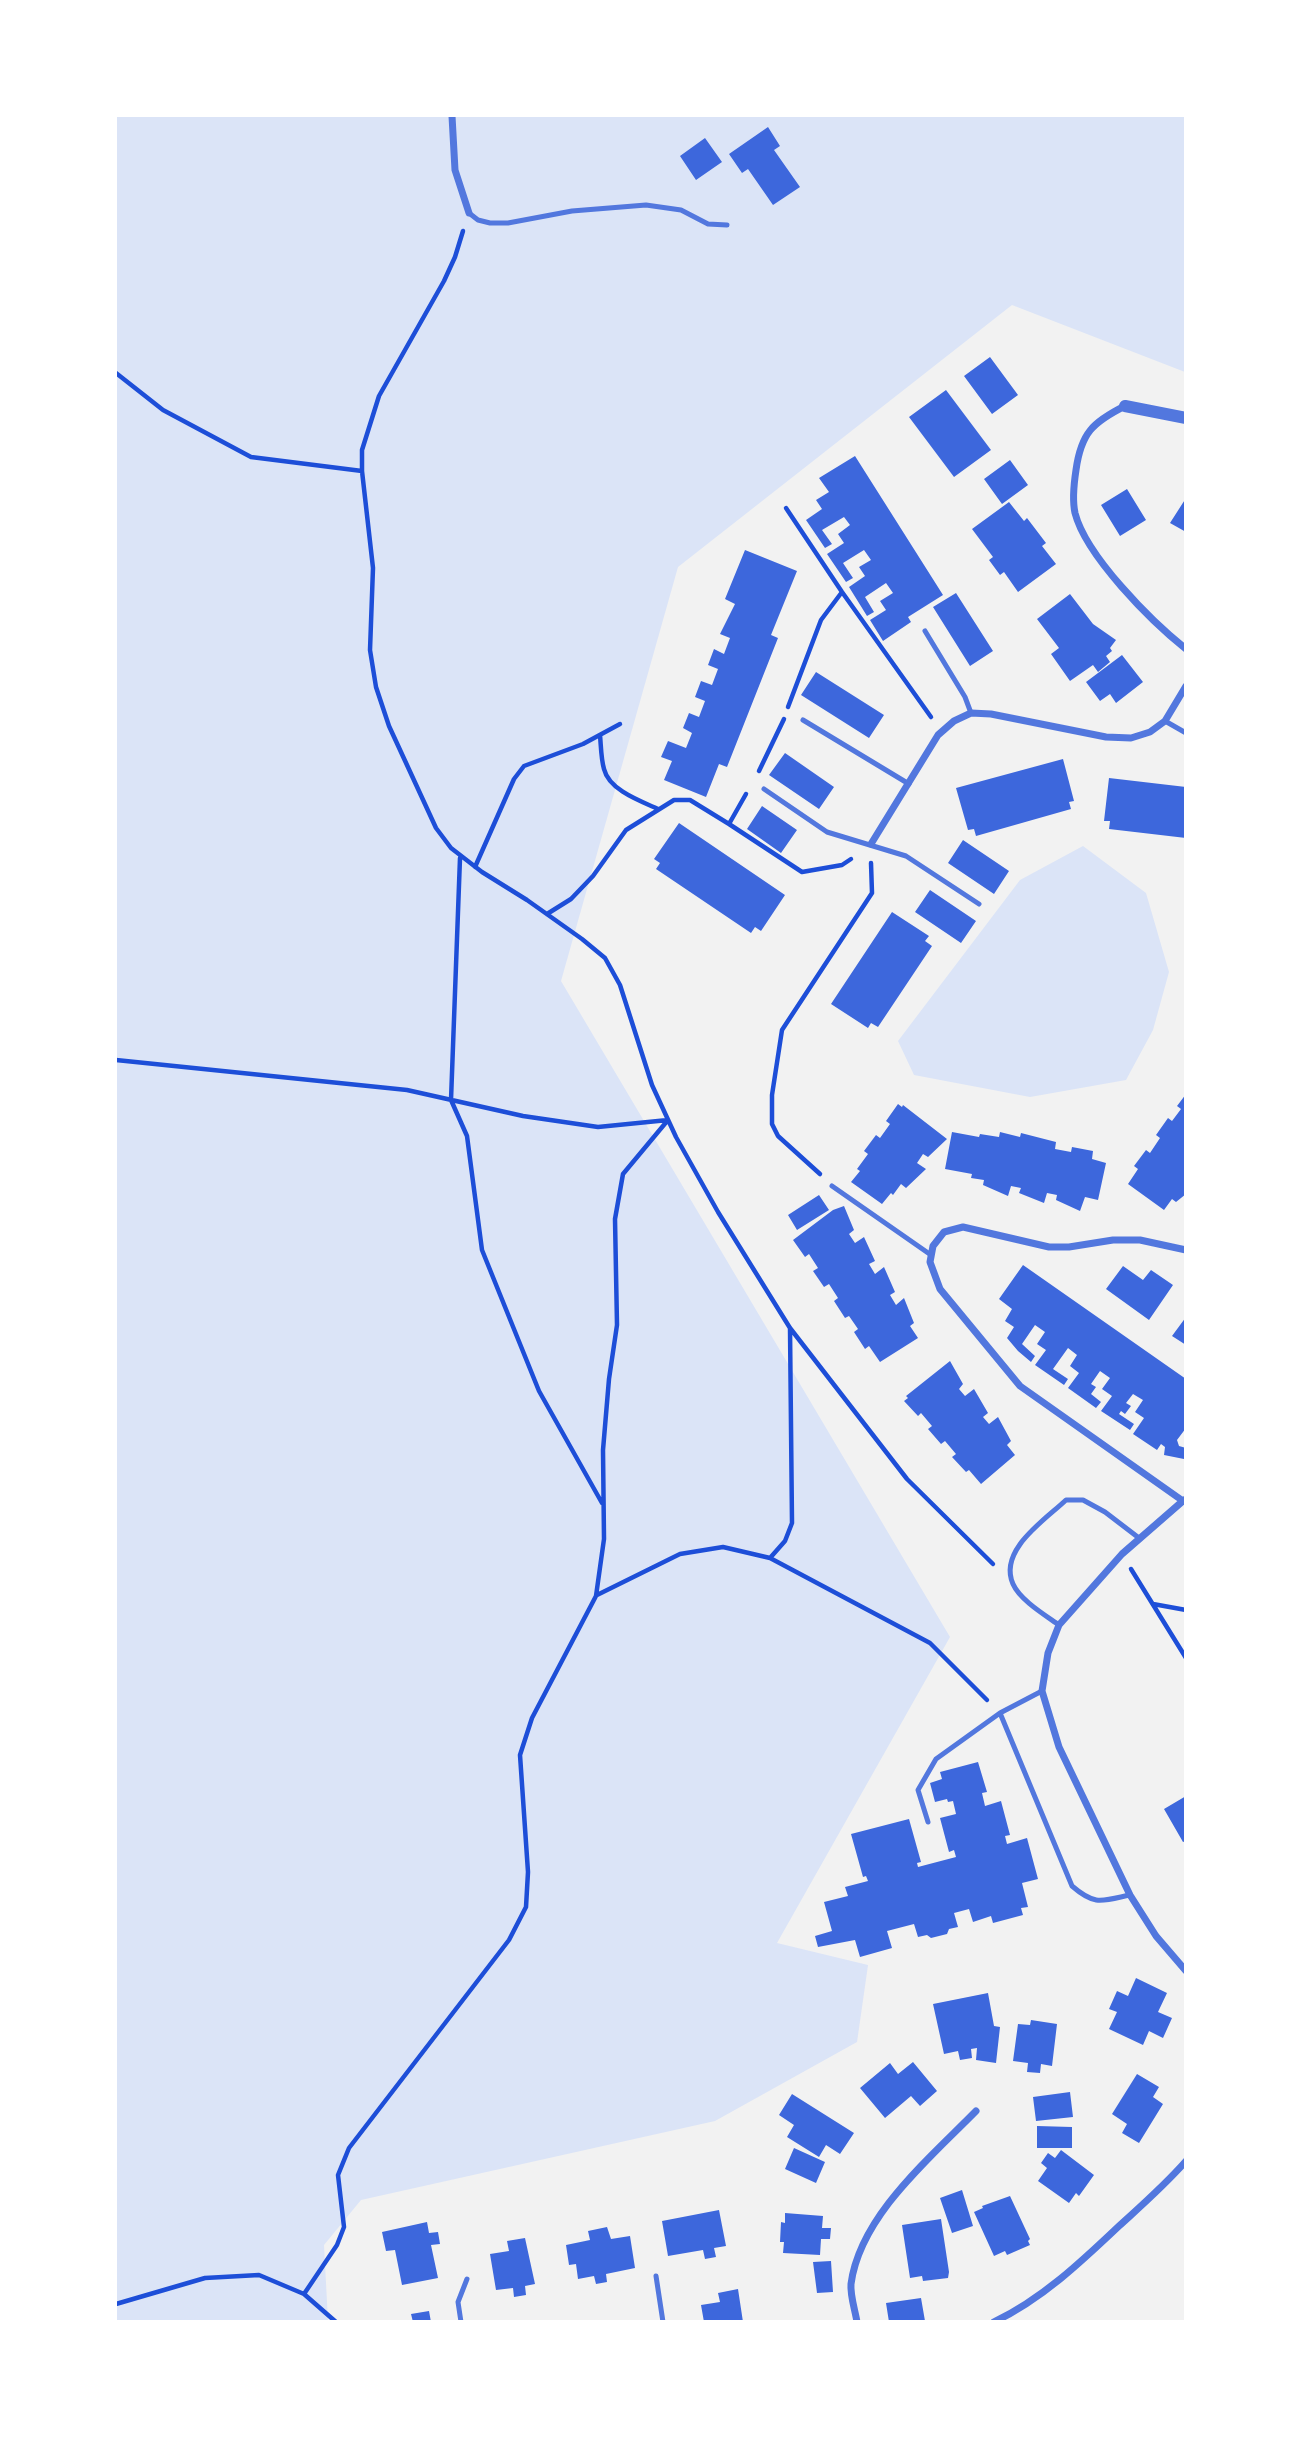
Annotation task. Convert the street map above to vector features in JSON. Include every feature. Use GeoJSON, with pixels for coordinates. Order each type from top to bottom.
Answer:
{"type":"FeatureCollection","features":[{"type":"Feature","properties":{"kind":"street"},"geometry":{"type":"LineString","coordinates":[[452,116],[455,170],[469,213]]}},
{"type":"Feature","properties":{"kind":"street"},"geometry":{"type":"LineString","coordinates":[[1185,418],[1125,405],[1098,419],[1078,451],[1074,487],[1075,512],[1088,544],[1154,623],[1185,649]]}},
{"type":"Feature","properties":{"kind":"street"},"geometry":{"type":"LineString","coordinates":[[871,844],[938,735],[954,721],[971,713],[991,714],[1106,737],[1131,738],[1150,732],[1165,722],[1185,686]]}},
{"type":"Feature","properties":{"kind":"street"},"geometry":{"type":"LineString","coordinates":[[1185,1250],[1139,1240],[1049,1247],[963,1227],[944,1232],[933,1247],[930,1262],[940,1289],[1020,1386],[1184,1499],[1122,1553],[1059,1625],[1048,1653],[1042,1691],[1059,1747],[1130,1895],[1156,1937],[1185,1971]]}},
{"type":"Feature","properties":{"kind":"street"},"geometry":{"type":"LineString","coordinates":[[857,2322],[851,2286],[864,2243],[886,2206],[976,2111]]}},
{"type":"Feature","properties":{"kind":"street"},"geometry":{"type":"LineString","coordinates":[[993,2322],[1011,2313],[1067,2274],[1170,2180],[1185,2161]]}},
{"type":"Feature","properties":{"kind":"street"},"geometry":{"type":"LineString","coordinates":[[1011,2313],[1015,2322]]}},
{"type":"Feature","properties":{"kind":"lane"},"geometry":{"type":"LineString","coordinates":[[469,213],[478,220],[508,223],[572,211],[646,205],[681,210],[708,224],[727,226]]}},
{"type":"Feature","properties":{"kind":"lane"},"geometry":{"type":"LineString","coordinates":[[925,631],[965,697],[971,713]]}},
{"type":"Feature","properties":{"kind":"lane"},"geometry":{"type":"LineString","coordinates":[[803,720],[909,784]]}},
{"type":"Feature","properties":{"kind":"lane"},"geometry":{"type":"LineString","coordinates":[[1165,722],[1185,733]]}},
{"type":"Feature","properties":{"kind":"lane"},"geometry":{"type":"LineString","coordinates":[[764,789],[827,832],[906,856],[979,904]]}},
{"type":"Feature","properties":{"kind":"lane"},"geometry":{"type":"LineString","coordinates":[[832,1186],[931,1255]]}},
{"type":"Feature","properties":{"kind":"lane"},"geometry":{"type":"LineString","coordinates":[[1059,1625],[1033,1607],[1013,1584],[1011,1561],[1021,1542],[1066,1500],[1083,1500],[1105,1512],[1139,1538]]}},
{"type":"Feature","properties":{"kind":"lane"},"geometry":{"type":"LineString","coordinates":[[928,1822],[918,1790],[936,1759],[1000,1713],[1042,1691]]}},
{"type":"Feature","properties":{"kind":"lane"},"geometry":{"type":"LineString","coordinates":[[1000,1713],[1072,1886],[1086,1899],[1102,1901],[1130,1895]]}},
{"type":"Feature","properties":{"kind":"lane"},"geometry":{"type":"LineString","coordinates":[[656,2276],[663,2322]]}},
{"type":"Feature","properties":{"kind":"lane"},"geometry":{"type":"LineString","coordinates":[[461,2322],[458,2302],[467,2279]]}},
{"type":"Feature","properties":{"kind":"path"},"geometry":{"type":"LineString","coordinates":[[469,213],[444,281],[379,396],[362,450],[373,568],[370,650],[376,687],[389,726],[436,828],[460,857],[527,900],[605,958],[620,985],[652,1085],[668,1120],[718,1212],[790,1328],[907,1479],[1013,1584]]}},
{"type":"Feature","properties":{"kind":"path"},"geometry":{"type":"LineString","coordinates":[[116,373],[163,410],[251,457],[362,471]]}},
{"type":"Feature","properties":{"kind":"path"},"geometry":{"type":"LineString","coordinates":[[786,508],[925,712],[945,729]]}},
{"type":"Feature","properties":{"kind":"path"},"geometry":{"type":"LineString","coordinates":[[754,780],[785,716],[821,620],[842,592]]}},
{"type":"Feature","properties":{"kind":"path"},"geometry":{"type":"LineString","coordinates":[[475,867],[514,779],[524,766],[583,744],[620,724]]}},
{"type":"Feature","properties":{"kind":"path"},"geometry":{"type":"LineString","coordinates":[[600,735],[604,769],[608,779],[618,788],[658,809]]}},
{"type":"Feature","properties":{"kind":"path"},"geometry":{"type":"LineString","coordinates":[[729,824],[748,791]]}},
{"type":"Feature","properties":{"kind":"path"},"geometry":{"type":"LineString","coordinates":[[547,914],[571,899],[593,876],[626,830],[674,800],[690,800],[802,872],[842,865],[871,844]]}},
{"type":"Feature","properties":{"kind":"path"},"geometry":{"type":"LineString","coordinates":[[832,1186],[778,1136],[772,1124],[772,1095],[782,1030],[872,893],[871,844]]}},
{"type":"Feature","properties":{"kind":"path"},"geometry":{"type":"LineString","coordinates":[[460,857],[451,1100],[467,1136],[482,1250],[539,1391],[604,1505]]}},
{"type":"Feature","properties":{"kind":"path"},"geometry":{"type":"LineString","coordinates":[[116,1060],[407,1090],[523,1116],[598,1127],[668,1120]]}},
{"type":"Feature","properties":{"kind":"path"},"geometry":{"type":"LineString","coordinates":[[304,2294],[337,2245],[344,2227],[338,2175],[349,2148],[509,1940],[526,1907],[528,1872],[520,1755],[532,1717],[596,1596],[604,1539],[603,1450],[608,1379],[617,1325],[615,1220],[623,1174],[668,1120]]}},
{"type":"Feature","properties":{"kind":"path"},"geometry":{"type":"LineString","coordinates":[[770,1558],[785,1541],[792,1523],[790,1328]]}},
{"type":"Feature","properties":{"kind":"path"},"geometry":{"type":"LineString","coordinates":[[596,1596],[680,1554],[723,1548],[770,1558],[930,1643],[1000,1713]]}},
{"type":"Feature","properties":{"kind":"path"},"geometry":{"type":"LineString","coordinates":[[1122,1553],[1185,1658]]}},
{"type":"Feature","properties":{"kind":"path"},"geometry":{"type":"LineString","coordinates":[[1153,1604],[1185,1610]]}},
{"type":"Feature","properties":{"kind":"path"},"geometry":{"type":"LineString","coordinates":[[116,2304],[205,2278],[258,2275],[304,2294],[337,2322]]}},
{"type":"Feature","properties":{"kind":"shaded area"},"geometry":{"type":"Polygon","coordinates":[[[116,116],[1185,116],[1185,372],[1012,305],[678,567],[561,981],[950,1637],[777,1943],[868,1965],[857,2042],[715,2121],[361,2200],[324,2245],[328,2321],[116,2322],[116,116]]]}},
{"type":"Feature","properties":{"kind":"shaded area"},"geometry":{"type":"Polygon","coordinates":[[[1083,846],[1146,893],[1169,972],[1153,1030],[1126,1080],[1030,1097],[914,1075],[898,1041],[1020,880],[1083,846]]]}},
{"type":"Feature","properties":{"kind":"building"},"geometry":{"type":"Polygon","coordinates":[[[768,127],[780,146],[774,150],[800,187],[773,205],[748,169],[742,173],[729,154],[768,127]]]}},
{"type":"Feature","properties":{"kind":"building"},"geometry":{"type":"Polygon","coordinates":[[[705,138],[722,162],[696,180],[680,156],[705,138]]]}},
{"type":"Feature","properties":{"kind":"building"},"geometry":{"type":"Polygon","coordinates":[[[990,357],[1018,395],[992,414],[964,376],[990,357]]]}},
{"type":"Feature","properties":{"kind":"building"},"geometry":{"type":"Polygon","coordinates":[[[946,390],[991,450],[954,477],[909,417],[946,390]]]}},
{"type":"Feature","properties":{"kind":"building"},"geometry":{"type":"Polygon","coordinates":[[[855,456],[943,595],[908,617],[911,622],[883,641],[870,620],[886,610],[880,601],[893,593],[886,583],[865,597],[874,612],[867,616],[849,587],[865,576],[859,567],[871,560],[864,550],[843,563],[853,578],[846,582],[827,554],[844,543],[838,534],[850,525],[844,517],[822,530],[832,544],[825,548],[806,520],[822,509],[816,500],[829,492],[819,478],[855,456]]]}},
{"type":"Feature","properties":{"kind":"building"},"geometry":{"type":"Polygon","coordinates":[[[1010,460],[1028,485],[1002,504],[984,479],[1010,460]]]}},
{"type":"Feature","properties":{"kind":"building"},"geometry":{"type":"Polygon","coordinates":[[[1127,489],[1146,520],[1120,536],[1101,505],[1127,489]]]}},
{"type":"Feature","properties":{"kind":"building"},"geometry":{"type":"Polygon","coordinates":[[[1186,498],[1186,532],[1170,523],[1186,498]]]}},
{"type":"Feature","properties":{"kind":"building"},"geometry":{"type":"Polygon","coordinates":[[[1009,502],[1024,521],[1027,518],[1046,543],[1042,546],[1056,564],[1018,592],[1004,572],[1000,575],[989,560],[993,557],[972,529],[1009,502]]]}},
{"type":"Feature","properties":{"kind":"building"},"geometry":{"type":"Polygon","coordinates":[[[745,550],[797,571],[771,635],[778,638],[727,767],[719,764],[706,797],[664,780],[672,761],[661,757],[668,741],[686,748],[692,733],[683,728],[689,713],[699,717],[705,701],[695,697],[701,681],[712,685],[718,669],[708,665],[714,649],[724,654],[730,638],[720,634],[735,604],[725,599],[745,550]]]}},
{"type":"Feature","properties":{"kind":"building"},"geometry":{"type":"Polygon","coordinates":[[[956,593],[993,651],[970,666],[933,607],[956,593]]]}},
{"type":"Feature","properties":{"kind":"building"},"geometry":{"type":"Polygon","coordinates":[[[1070,594],[1093,624],[1116,640],[1110,648],[1112,651],[1106,656],[1110,662],[1098,672],[1093,665],[1070,681],[1051,654],[1059,648],[1037,619],[1070,594]]]}},
{"type":"Feature","properties":{"kind":"building"},"geometry":{"type":"Polygon","coordinates":[[[1122,655],[1143,682],[1116,703],[1110,694],[1100,701],[1086,682],[1122,655]]]}},
{"type":"Feature","properties":{"kind":"building"},"geometry":{"type":"Polygon","coordinates":[[[816,672],[884,715],[869,738],[801,695],[816,672]]]}},
{"type":"Feature","properties":{"kind":"building"},"geometry":{"type":"Polygon","coordinates":[[[785,753],[834,787],[819,809],[769,775],[785,753]]]}},
{"type":"Feature","properties":{"kind":"building"},"geometry":{"type":"Polygon","coordinates":[[[1063,759],[1074,801],[1069,802],[1071,809],[976,836],[974,829],[968,830],[956,788],[1063,759]]]}},
{"type":"Feature","properties":{"kind":"building"},"geometry":{"type":"Polygon","coordinates":[[[1109,778],[1186,787],[1186,838],[1109,829],[1110,821],[1104,821],[1109,778]]]}},
{"type":"Feature","properties":{"kind":"building"},"geometry":{"type":"Polygon","coordinates":[[[762,806],[797,830],[781,853],[747,829],[762,806]]]}},
{"type":"Feature","properties":{"kind":"building"},"geometry":{"type":"Polygon","coordinates":[[[679,823],[785,895],[761,931],[755,927],[751,933],[656,869],[660,863],[654,859],[679,823]]]}},
{"type":"Feature","properties":{"kind":"building"},"geometry":{"type":"Polygon","coordinates":[[[963,840],[1009,871],[994,894],[948,863],[963,840]]]}},
{"type":"Feature","properties":{"kind":"building"},"geometry":{"type":"Polygon","coordinates":[[[930,890],[976,921],[961,943],[915,912],[930,890]]]}},
{"type":"Feature","properties":{"kind":"building"},"geometry":{"type":"Polygon","coordinates":[[[892,912],[929,936],[925,941],[932,946],[878,1027],[871,1023],[868,1028],[831,1004],[892,912]]]}},
{"type":"Feature","properties":{"kind":"building"},"geometry":{"type":"Polygon","coordinates":[[[1186,1094],[1186,1194],[1176,1202],[1172,1199],[1164,1210],[1128,1184],[1138,1169],[1134,1166],[1146,1150],[1150,1153],[1160,1138],[1156,1135],[1168,1118],[1172,1121],[1181,1109],[1177,1106],[1186,1094]]]}},
{"type":"Feature","properties":{"kind":"building"},"geometry":{"type":"Polygon","coordinates":[[[898,1104],[947,1139],[928,1157],[923,1154],[917,1163],[926,1169],[906,1188],[901,1184],[882,1204],[851,1182],[868,1154],[864,1151],[876,1135],[880,1138],[890,1124],[886,1121],[898,1104]]]}},
{"type":"Feature","properties":{"kind":"building"},"geometry":{"type":"Polygon","coordinates":[[[952,1132],[979,1137],[980,1134],[999,1137],[1000,1132],[1020,1137],[1021,1133],[1056,1142],[1055,1149],[1071,1152],[1072,1147],[1093,1151],[1092,1159],[1106,1163],[1098,1200],[1085,1197],[1080,1211],[1056,1200],[1057,1195],[1047,1193],[1044,1203],[1019,1193],[1021,1188],[1011,1186],[1008,1196],[983,1185],[984,1180],[971,1178],[972,1174],[945,1169],[952,1132]]]}},
{"type":"Feature","properties":{"kind":"building"},"geometry":{"type":"Polygon","coordinates":[[[819,1195],[829,1210],[797,1230],[788,1215],[819,1195]]]}},
{"type":"Feature","properties":{"kind":"building"},"geometry":{"type":"Polygon","coordinates":[[[844,1206],[854,1230],[849,1234],[855,1243],[864,1237],[875,1261],[869,1264],[875,1274],[884,1267],[895,1292],[890,1295],[896,1305],[904,1298],[914,1323],[910,1326],[918,1338],[880,1362],[869,1346],[865,1349],[854,1332],[858,1329],[849,1316],[845,1318],[834,1301],[838,1298],[829,1284],[824,1287],[813,1271],[818,1268],[809,1254],[805,1257],[793,1240],[833,1210],[844,1206]]]}},
{"type":"Feature","properties":{"kind":"building"},"geometry":{"type":"Polygon","coordinates":[[[1023,1265],[1186,1379],[1186,1428],[1177,1440],[1179,1446],[1186,1448],[1184,1459],[1164,1455],[1165,1447],[1161,1444],[1157,1450],[1133,1434],[1144,1418],[1135,1412],[1143,1400],[1133,1394],[1126,1403],[1131,1406],[1125,1414],[1121,1411],[1119,1414],[1134,1424],[1130,1430],[1101,1411],[1112,1396],[1102,1389],[1110,1378],[1100,1371],[1091,1384],[1096,1387],[1091,1394],[1101,1402],[1096,1408],[1068,1388],[1079,1373],[1070,1366],[1077,1355],[1068,1348],[1053,1369],[1068,1379],[1064,1385],[1035,1365],[1046,1350],[1037,1344],[1045,1332],[1035,1325],[1022,1344],[1035,1356],[1031,1362],[1007,1338],[1014,1327],[1005,1321],[1012,1309],[999,1299],[1023,1265]]]}},
{"type":"Feature","properties":{"kind":"building"},"geometry":{"type":"Polygon","coordinates":[[[1123,1266],[1143,1280],[1151,1270],[1173,1285],[1149,1320],[1106,1289],[1123,1266]]]}},
{"type":"Feature","properties":{"kind":"building"},"geometry":{"type":"Polygon","coordinates":[[[1186,1317],[1186,1345],[1172,1336],[1186,1317]]]}},
{"type":"Feature","properties":{"kind":"building"},"geometry":{"type":"Polygon","coordinates":[[[950,1361],[963,1384],[959,1389],[965,1396],[974,1389],[988,1413],[983,1417],[989,1424],[998,1417],[1011,1441],[1007,1445],[1015,1455],[981,1484],[952,1457],[956,1454],[945,1441],[941,1444],[928,1429],[932,1426],[921,1413],[918,1416],[904,1401],[908,1398],[906,1396],[950,1361]]]}},
{"type":"Feature","properties":{"kind":"building"},"geometry":{"type":"Polygon","coordinates":[[[978,1762],[987,1792],[982,1793],[985,1806],[1001,1801],[1010,1835],[1005,1836],[1007,1844],[1027,1838],[1038,1879],[1022,1883],[1028,1907],[1021,1908],[1023,1915],[993,1923],[991,1916],[973,1922],[969,1909],[954,1913],[958,1927],[949,1929],[947,1934],[931,1938],[927,1935],[918,1937],[914,1924],[887,1931],[892,1948],[860,1957],[855,1940],[818,1947],[815,1936],[832,1931],[824,1902],[848,1896],[845,1887],[868,1881],[866,1876],[863,1877],[851,1834],[909,1819],[921,1862],[917,1863],[918,1867],[956,1857],[954,1850],[949,1852],[940,1818],[956,1814],[953,1801],[948,1802],[947,1799],[935,1802],[930,1783],[942,1779],[940,1772],[978,1762]]]}},
{"type":"Feature","properties":{"kind":"building"},"geometry":{"type":"Polygon","coordinates":[[[1186,1796],[1186,1841],[1183,1842],[1164,1809],[1186,1796]]]}},
{"type":"Feature","properties":{"kind":"building"},"geometry":{"type":"Polygon","coordinates":[[[1136,1978],[1167,1993],[1158,2012],[1172,2018],[1163,2038],[1149,2031],[1143,2045],[1109,2029],[1117,2012],[1109,2009],[1117,1991],[1128,1996],[1136,1978]]]}},
{"type":"Feature","properties":{"kind":"building"},"geometry":{"type":"Polygon","coordinates":[[[988,1993],[994,2026],[1000,2027],[996,2063],[976,2060],[977,2048],[971,2049],[972,2058],[960,2060],[958,2051],[944,2054],[933,2004],[988,1993]]]}},
{"type":"Feature","properties":{"kind":"building"},"geometry":{"type":"Polygon","coordinates":[[[1031,2020],[1057,2024],[1052,2066],[1041,2064],[1040,2073],[1027,2072],[1028,2063],[1013,2061],[1018,2024],[1030,2025],[1031,2020]]]}},
{"type":"Feature","properties":{"kind":"building"},"geometry":{"type":"Polygon","coordinates":[[[913,2062],[937,2091],[920,2106],[911,2096],[885,2118],[860,2088],[890,2063],[898,2074],[913,2062]]]}},
{"type":"Feature","properties":{"kind":"building"},"geometry":{"type":"Polygon","coordinates":[[[1137,2074],[1159,2087],[1153,2097],[1163,2104],[1139,2143],[1122,2133],[1127,2124],[1112,2114],[1137,2074]]]}},
{"type":"Feature","properties":{"kind":"building"},"geometry":{"type":"Polygon","coordinates":[[[1070,2092],[1073,2117],[1036,2121],[1033,2097],[1070,2092]]]}},
{"type":"Feature","properties":{"kind":"building"},"geometry":{"type":"Polygon","coordinates":[[[792,2094],[854,2133],[840,2154],[826,2145],[819,2157],[787,2137],[794,2125],[779,2115],[792,2094]]]}},
{"type":"Feature","properties":{"kind":"building"},"geometry":{"type":"Polygon","coordinates":[[[1037,2126],[1072,2127],[1072,2148],[1037,2148],[1037,2126]]]}},
{"type":"Feature","properties":{"kind":"building"},"geometry":{"type":"Polygon","coordinates":[[[794,2148],[825,2162],[816,2183],[785,2169],[794,2148]]]}},
{"type":"Feature","properties":{"kind":"building"},"geometry":{"type":"Polygon","coordinates":[[[1061,2150],[1094,2175],[1079,2196],[1076,2193],[1069,2203],[1038,2181],[1047,2168],[1041,2163],[1048,2153],[1055,2158],[1061,2150]]]}},
{"type":"Feature","properties":{"kind":"building"},"geometry":{"type":"Polygon","coordinates":[[[962,2190],[973,2226],[952,2233],[940,2198],[962,2190]]]}},
{"type":"Feature","properties":{"kind":"building"},"geometry":{"type":"Polygon","coordinates":[[[1010,2196],[1030,2239],[1030,2245],[1007,2255],[1005,2251],[994,2256],[974,2212],[983,2208],[982,2206],[1010,2196]]]}},
{"type":"Feature","properties":{"kind":"building"},"geometry":{"type":"Polygon","coordinates":[[[719,2210],[726,2246],[714,2248],[716,2257],[705,2259],[703,2250],[668,2256],[662,2221],[719,2210]]]}},
{"type":"Feature","properties":{"kind":"building"},"geometry":{"type":"Polygon","coordinates":[[[785,2213],[823,2216],[822,2228],[831,2228],[830,2239],[821,2239],[820,2255],[783,2253],[784,2242],[780,2242],[781,2222],[785,2223],[785,2213]]]}},
{"type":"Feature","properties":{"kind":"building"},"geometry":{"type":"Polygon","coordinates":[[[941,2219],[948,2278],[923,2281],[922,2276],[910,2278],[902,2225],[941,2219]]]}},
{"type":"Feature","properties":{"kind":"building"},"geometry":{"type":"Polygon","coordinates":[[[427,2222],[429,2233],[438,2232],[440,2244],[431,2245],[438,2278],[402,2285],[395,2250],[386,2251],[382,2232],[427,2222]]]}},
{"type":"Feature","properties":{"kind":"building"},"geometry":{"type":"Polygon","coordinates":[[[607,2227],[611,2239],[630,2236],[635,2268],[606,2274],[607,2282],[596,2284],[594,2276],[578,2279],[576,2264],[569,2265],[566,2245],[590,2240],[588,2231],[607,2227]]]}},
{"type":"Feature","properties":{"kind":"building"},"geometry":{"type":"Polygon","coordinates":[[[525,2238],[535,2284],[525,2286],[526,2295],[514,2297],[513,2288],[496,2290],[490,2254],[509,2251],[507,2241],[525,2238]]]}},
{"type":"Feature","properties":{"kind":"building"},"geometry":{"type":"Polygon","coordinates":[[[831,2261],[833,2292],[817,2293],[813,2262],[831,2261]]]}},
{"type":"Feature","properties":{"kind":"building"},"geometry":{"type":"Polygon","coordinates":[[[738,2289],[743,2322],[704,2322],[701,2305],[720,2302],[718,2293],[738,2289]]]}},
{"type":"Feature","properties":{"kind":"building"},"geometry":{"type":"Polygon","coordinates":[[[921,2298],[925,2321],[889,2322],[886,2303],[921,2298]]]}},
{"type":"Feature","properties":{"kind":"building"},"geometry":{"type":"Polygon","coordinates":[[[429,2311],[431,2322],[413,2322],[411,2314],[429,2311]]]}}]}
